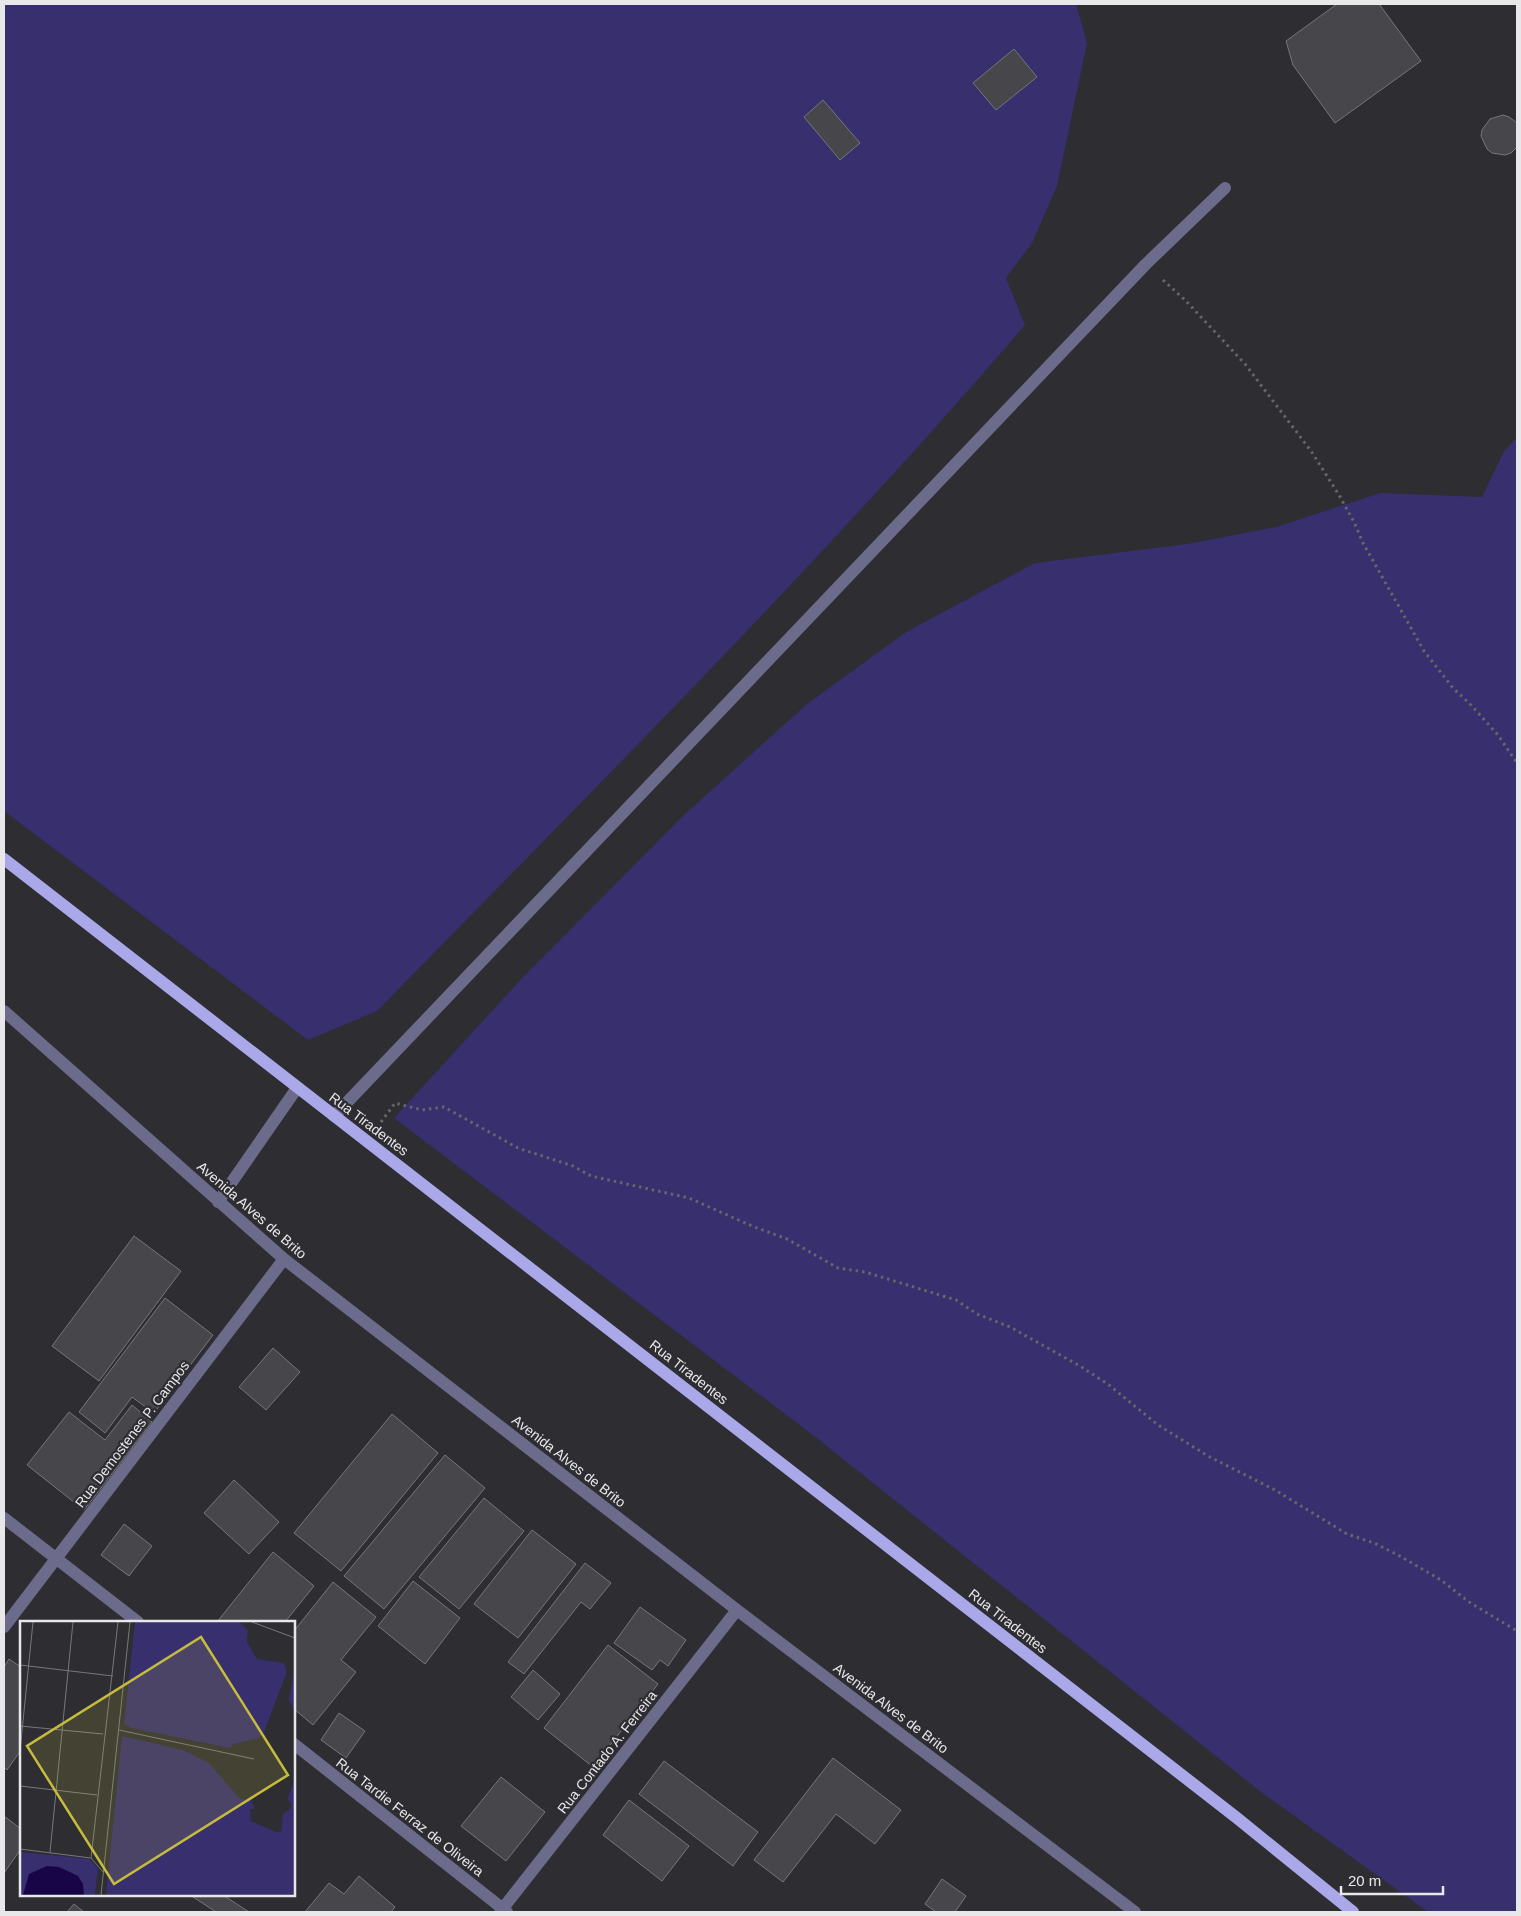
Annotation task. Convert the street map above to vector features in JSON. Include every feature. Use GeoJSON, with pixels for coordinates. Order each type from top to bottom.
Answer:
{"type":"FeatureCollection","features":[{"type":"Feature","properties":{"kind":"main road","name":"Rua Tiradentes"},"geometry":{"type":"LineString","coordinates":[[4,859],[1229,1812],[1353,1912]]}},
{"type":"Feature","properties":{"kind":"street"},"geometry":{"type":"LineString","coordinates":[[334,1116],[1146,264],[1225,188]]}},
{"type":"Feature","properties":{"kind":"street","name":"Avenida Alves de Brito"},"geometry":{"type":"LineString","coordinates":[[4,1011],[284,1259],[738,1610],[1135,1912]]}},
{"type":"Feature","properties":{"kind":"street"},"geometry":{"type":"LineString","coordinates":[[218,1202],[296,1088]]}},
{"type":"Feature","properties":{"kind":"street","name":"Rua Demostenes P. Campos"},"geometry":{"type":"LineString","coordinates":[[4,1627],[284,1259]]}},
{"type":"Feature","properties":{"kind":"street"},"geometry":{"type":"LineString","coordinates":[[4,1518],[137,1621]]}},
{"type":"Feature","properties":{"kind":"street","name":"Rua Contado A. Ferreira"},"geometry":{"type":"LineString","coordinates":[[504,1911],[738,1610]]}},
{"type":"Feature","properties":{"kind":"street","name":"Rua Tardie Ferraz de Oliveira"},"geometry":{"type":"LineString","coordinates":[[295,1745],[504,1911]]}},
{"type":"Feature","properties":{"kind":"path"},"geometry":{"type":"LineString","coordinates":[[1146,264],[1185,300],[1244,364],[1311,451],[1339,494],[1354,522],[1362,543],[1424,651],[1453,688],[1498,735],[1517,763]]}},
{"type":"Feature","properties":{"kind":"path"},"geometry":{"type":"LineString","coordinates":[[367,1140],[395,1103],[422,1110],[444,1107],[518,1148],[573,1166],[591,1176],[689,1198],[752,1226],[787,1239],[838,1268],[865,1272],[956,1300],[977,1314],[1010,1327],[1080,1366],[1109,1385],[1158,1425],[1208,1456],[1275,1490],[1347,1534],[1374,1543],[1398,1555],[1441,1580],[1469,1602],[1517,1631]]}},
{"type":"Feature","properties":{"kind":"shaded area"},"geometry":{"type":"Polygon","coordinates":[[[4,4],[1076,4],[1087,43],[1057,186],[1032,243],[1006,278],[1025,325],[947,414],[788,588],[625,758],[377,1011],[308,1040],[4,811],[4,4]]]}},
{"type":"Feature","properties":{"kind":"shaded area"},"geometry":{"type":"Polygon","coordinates":[[[1517,437],[1517,1912],[1428,1912],[1261,1792],[809,1432],[394,1118],[525,975],[685,814],[807,704],[906,632],[1035,563],[1187,544],[1276,527],[1380,493],[1482,497],[1503,453],[1517,437]]]}},
{"type":"Feature","properties":{"kind":"building"},"geometry":{"type":"Polygon","coordinates":[[[1337,4],[1379,4],[1421,61],[1335,123],[1293,65],[1286,41],[1337,4]]]}},
{"type":"Feature","properties":{"kind":"building"},"geometry":{"type":"Polygon","coordinates":[[[1014,49],[1037,77],[996,110],[973,83],[1014,49]]]}},
{"type":"Feature","properties":{"kind":"building"},"geometry":{"type":"Polygon","coordinates":[[[823,100],[860,143],[840,160],[804,117],[823,100]]]}},
{"type":"Feature","properties":{"kind":"building"},"geometry":{"type":"Polygon","coordinates":[[[1503,115],[1517,123],[1517,147],[1511,153],[1505,155],[1492,153],[1487,149],[1481,136],[1482,130],[1490,119],[1503,115]]]}},
{"type":"Feature","properties":{"kind":"building"},"geometry":{"type":"Polygon","coordinates":[[[134,1236],[181,1271],[99,1381],[52,1346],[134,1236]]]}},
{"type":"Feature","properties":{"kind":"building"},"geometry":{"type":"Polygon","coordinates":[[[165,1298],[213,1335],[154,1413],[132,1397],[105,1433],[79,1412],[165,1298]]]}},
{"type":"Feature","properties":{"kind":"building"},"geometry":{"type":"Polygon","coordinates":[[[273,1348],[300,1372],[266,1410],[239,1387],[273,1348]]]}},
{"type":"Feature","properties":{"kind":"building"},"geometry":{"type":"Polygon","coordinates":[[[132,1405],[152,1422],[84,1510],[27,1465],[69,1412],[105,1440],[132,1405]]]}},
{"type":"Feature","properties":{"kind":"building"},"geometry":{"type":"Polygon","coordinates":[[[392,1414],[438,1453],[341,1571],[294,1533],[392,1414]]]}},
{"type":"Feature","properties":{"kind":"building"},"geometry":{"type":"Polygon","coordinates":[[[445,1455],[485,1488],[384,1609],[344,1576],[445,1455]]]}},
{"type":"Feature","properties":{"kind":"building"},"geometry":{"type":"Polygon","coordinates":[[[234,1480],[279,1522],[249,1554],[204,1513],[234,1480]]]}},
{"type":"Feature","properties":{"kind":"building"},"geometry":{"type":"Polygon","coordinates":[[[484,1498],[524,1531],[459,1609],[419,1577],[484,1498]]]}},
{"type":"Feature","properties":{"kind":"building"},"geometry":{"type":"Polygon","coordinates":[[[124,1524],[152,1546],[129,1576],[101,1555],[124,1524]]]}},
{"type":"Feature","properties":{"kind":"building"},"geometry":{"type":"Polygon","coordinates":[[[532,1530],[576,1564],[518,1638],[474,1604],[532,1530]]]}},
{"type":"Feature","properties":{"kind":"building"},"geometry":{"type":"Polygon","coordinates":[[[273,1552],[314,1586],[286,1621],[218,1621],[273,1552]]]}},
{"type":"Feature","properties":{"kind":"building"},"geometry":{"type":"Polygon","coordinates":[[[585,1563],[611,1583],[590,1609],[581,1602],[524,1674],[508,1662],[585,1563]]]}},
{"type":"Feature","properties":{"kind":"building"},"geometry":{"type":"Polygon","coordinates":[[[413,1581],[460,1618],[425,1664],[378,1626],[413,1581]]]}},
{"type":"Feature","properties":{"kind":"building"},"geometry":{"type":"Polygon","coordinates":[[[333,1582],[376,1617],[341,1660],[356,1672],[313,1725],[295,1710],[295,1630],[333,1582]]]}},
{"type":"Feature","properties":{"kind":"building"},"geometry":{"type":"Polygon","coordinates":[[[640,1607],[686,1640],[668,1666],[660,1660],[652,1670],[614,1643],[640,1607]]]}},
{"type":"Feature","properties":{"kind":"building"},"geometry":{"type":"Polygon","coordinates":[[[608,1645],[658,1684],[593,1767],[544,1728],[608,1645]]]}},
{"type":"Feature","properties":{"kind":"building"},"geometry":{"type":"Polygon","coordinates":[[[9,1659],[20,1666],[20,1751],[7,1770],[4,1767],[4,1667],[9,1659]]]}},
{"type":"Feature","properties":{"kind":"building"},"geometry":{"type":"Polygon","coordinates":[[[533,1670],[560,1694],[538,1720],[511,1697],[533,1670]]]}},
{"type":"Feature","properties":{"kind":"building"},"geometry":{"type":"Polygon","coordinates":[[[339,1713],[365,1731],[346,1758],[321,1740],[339,1713]]]}},
{"type":"Feature","properties":{"kind":"building"},"geometry":{"type":"Polygon","coordinates":[[[833,1758],[901,1810],[875,1844],[836,1814],[783,1882],[754,1860],[833,1758]]]}},
{"type":"Feature","properties":{"kind":"building"},"geometry":{"type":"Polygon","coordinates":[[[664,1761],[758,1832],[733,1866],[639,1794],[664,1761]]]}},
{"type":"Feature","properties":{"kind":"building"},"geometry":{"type":"Polygon","coordinates":[[[501,1777],[545,1812],[506,1861],[461,1826],[501,1777]]]}},
{"type":"Feature","properties":{"kind":"building"},"geometry":{"type":"Polygon","coordinates":[[[629,1800],[689,1846],[662,1881],[603,1835],[629,1800]]]}},
{"type":"Feature","properties":{"kind":"building"},"geometry":{"type":"Polygon","coordinates":[[[4,1816],[20,1828],[20,1850],[4,1873],[4,1816]]]}},
{"type":"Feature","properties":{"kind":"building"},"geometry":{"type":"Polygon","coordinates":[[[359,1876],[395,1907],[391,1912],[305,1912],[329,1883],[344,1894],[359,1876]]]}},
{"type":"Feature","properties":{"kind":"building"},"geometry":{"type":"Polygon","coordinates":[[[942,1879],[966,1896],[955,1912],[936,1912],[925,1904],[942,1879]]]}},
{"type":"Feature","properties":{"kind":"building"},"geometry":{"type":"Polygon","coordinates":[[[192,1896],[225,1896],[249,1912],[216,1912],[192,1896]]]}},
{"type":"Feature","properties":{"kind":"building"},"geometry":{"type":"Polygon","coordinates":[[[74,1904],[84,1912],[67,1912],[74,1904]]]}}]}
